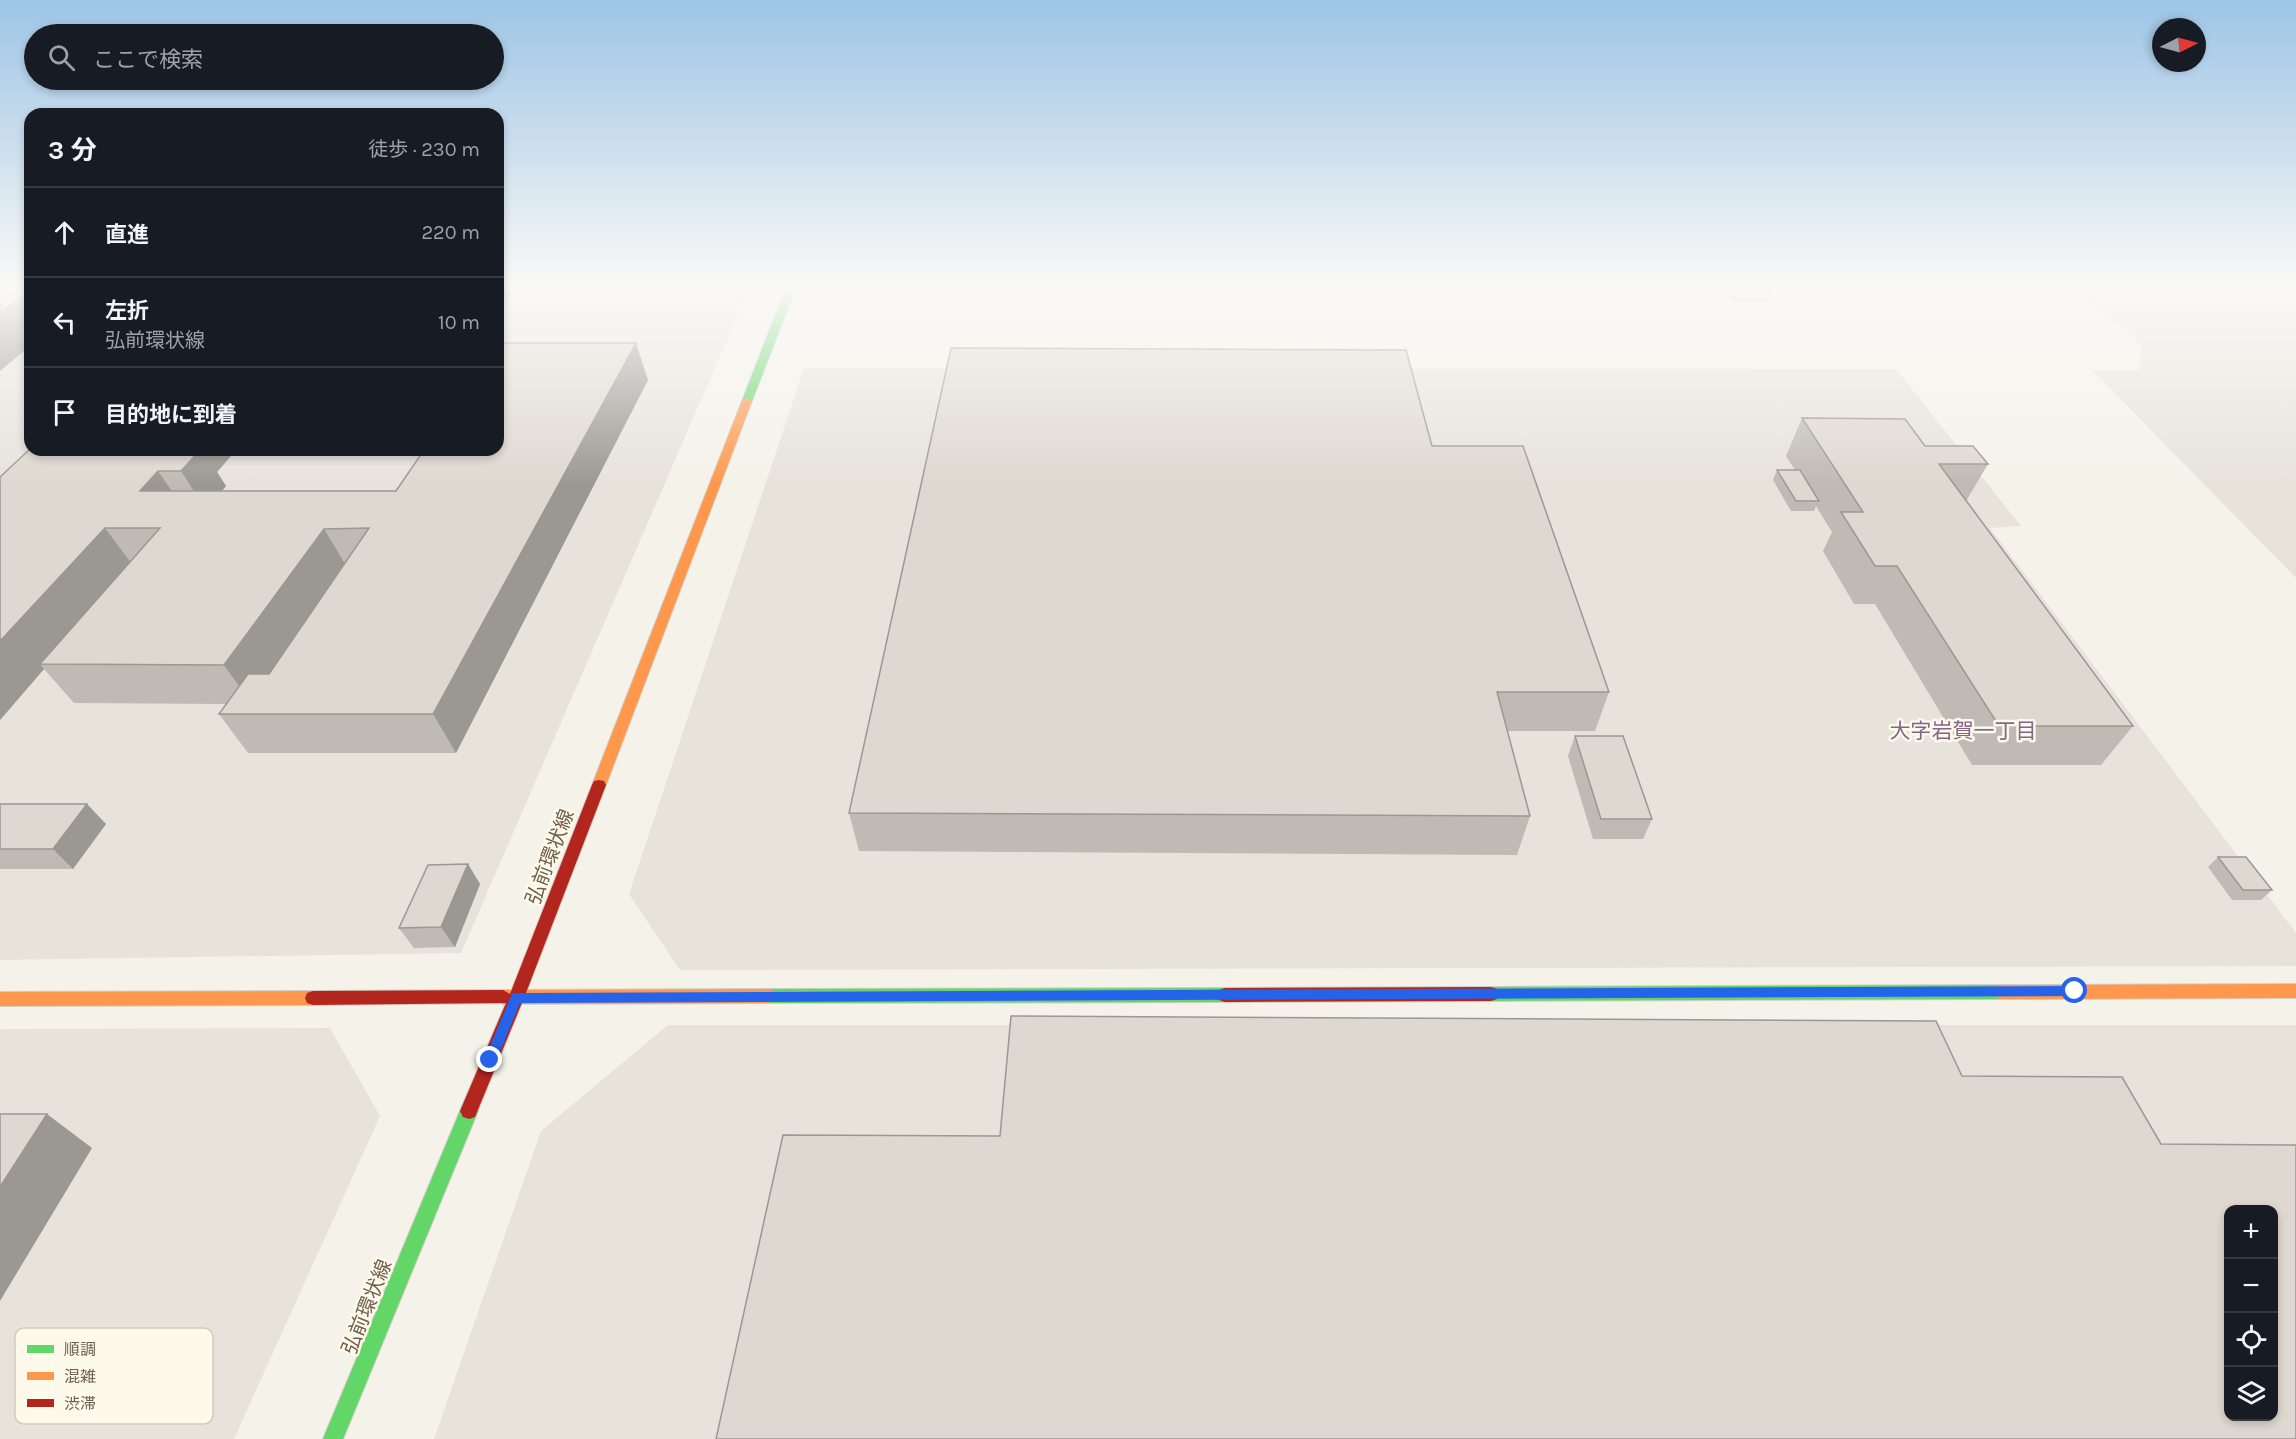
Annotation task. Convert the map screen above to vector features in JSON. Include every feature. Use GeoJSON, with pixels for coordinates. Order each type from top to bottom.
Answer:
{"type":"FeatureCollection","features":[{"type":"Feature","properties":{"kind":"street","name":"弘前環状線"},"geometry":{"type":"LineString","coordinates":[[333,1439],[516,998],[766,352]]}},
{"type":"Feature","properties":{"kind":"street"},"geometry":{"type":"LineString","coordinates":[[0,999],[2296,992]]}},
{"type":"Feature","properties":{"kind":"shaded area"},"geometry":{"type":"Polygon","coordinates":[[[0,352],[24,352],[24,456],[504,456],[504,352],[722,352],[461,953],[0,960],[0,352]]]}},
{"type":"Feature","properties":{"kind":"shaded area"},"geometry":{"type":"Polygon","coordinates":[[[2140,352],[2296,352],[2296,578],[2092,370],[2139,370],[2140,352]]]}},
{"type":"Feature","properties":{"kind":"shaded area"},"geometry":{"type":"Polygon","coordinates":[[[804,368],[1896,369],[2021,526],[1990,528],[2296,933],[2296,966],[680,970],[629,894],[804,368]]]}},
{"type":"Feature","properties":{"kind":"shaded area"},"geometry":{"type":"Polygon","coordinates":[[[668,1025],[2296,1025],[2296,1439],[434,1439],[541,1131],[668,1025]]]}},
{"type":"Feature","properties":{"kind":"shaded area"},"geometry":{"type":"Polygon","coordinates":[[[330,1028],[380,1116],[234,1439],[0,1439],[0,1029],[330,1028]]]}},
{"type":"Feature","properties":{"kind":"building"},"geometry":{"type":"Polygon","coordinates":[[[504,352],[631,352],[433,714],[219,714],[248,674],[269,674],[369,528],[324,529],[224,665],[40,664],[160,528],[105,528],[0,641],[0,477],[24,455],[195,456],[181,471],[158,471],[140,491],[396,491],[420,456],[504,456],[504,352]]]}},
{"type":"Feature","properties":{"kind":"building"},"geometry":{"type":"Polygon","coordinates":[[[950,352],[1407,352],[1432,446],[1523,446],[1609,692],[1497,692],[1530,816],[849,813],[950,352]]]}},
{"type":"Feature","properties":{"kind":"building"},"geometry":{"type":"Polygon","coordinates":[[[1802,418],[1905,419],[1925,446],[1973,446],[1988,464],[1939,464],[2133,726],[1999,726],[1897,566],[1875,566],[1841,512],[1863,512],[1802,418]]]}},
{"type":"Feature","properties":{"kind":"building"},"geometry":{"type":"Polygon","coordinates":[[[1777,470],[1800,470],[1819,501],[1796,501],[1777,470]]]}},
{"type":"Feature","properties":{"kind":"building"},"geometry":{"type":"Polygon","coordinates":[[[1575,736],[1623,736],[1652,819],[1601,819],[1575,736]]]}},
{"type":"Feature","properties":{"kind":"building"},"geometry":{"type":"Polygon","coordinates":[[[0,804],[87,804],[53,849],[0,849],[0,804]]]}},
{"type":"Feature","properties":{"kind":"building"},"geometry":{"type":"Polygon","coordinates":[[[2218,857],[2246,857],[2272,890],[2243,890],[2218,857]]]}},
{"type":"Feature","properties":{"kind":"building"},"geometry":{"type":"Polygon","coordinates":[[[468,864],[441,927],[399,928],[428,865],[468,864]]]}},
{"type":"Feature","properties":{"kind":"building"},"geometry":{"type":"Polygon","coordinates":[[[1011,1016],[1936,1021],[1962,1076],[2122,1077],[2161,1144],[2296,1145],[2296,1439],[716,1439],[783,1135],[1000,1136],[1011,1016]]]}},
{"type":"Feature","properties":{"kind":"building"},"geometry":{"type":"Polygon","coordinates":[[[0,1114],[47,1114],[0,1187],[0,1114]]]}},
{"type":"Feature","properties":{"kind":"traffic: fast"},"geometry":{"type":"LineString","coordinates":[[747,401],[766,352]]}},
{"type":"Feature","properties":{"kind":"traffic: fast"},"geometry":{"type":"LineString","coordinates":[[1491,994],[2001,992]]}},
{"type":"Feature","properties":{"kind":"traffic: fast"},"geometry":{"type":"LineString","coordinates":[[768,996],[1225,995]]}},
{"type":"Feature","properties":{"kind":"traffic: fast"},"geometry":{"type":"LineString","coordinates":[[333,1439],[469,1111]]}},
{"type":"Feature","properties":{"kind":"traffic: slow"},"geometry":{"type":"LineString","coordinates":[[599,785],[747,401]]}},
{"type":"Feature","properties":{"kind":"traffic: slow"},"geometry":{"type":"LineString","coordinates":[[2001,992],[2296,991]]}},
{"type":"Feature","properties":{"kind":"traffic: slow"},"geometry":{"type":"LineString","coordinates":[[503,997],[768,996]]}},
{"type":"Feature","properties":{"kind":"traffic: slow"},"geometry":{"type":"LineString","coordinates":[[0,999],[313,998]]}},
{"type":"Feature","properties":{"kind":"traffic: jam"},"geometry":{"type":"LineString","coordinates":[[469,1111],[516,998],[599,785]]}},
{"type":"Feature","properties":{"kind":"traffic: jam"},"geometry":{"type":"LineString","coordinates":[[1225,995],[1491,994]]}},
{"type":"Feature","properties":{"kind":"traffic: jam"},"geometry":{"type":"LineString","coordinates":[[313,998],[503,997]]}},
{"type":"Feature","properties":{"kind":"district","name":"大字岩賀一丁目"},"geometry":{"type":"Point","coordinates":[1963,731]}},
{"type":"Feature","properties":{"kind":"route"},"geometry":{"type":"LineString","coordinates":[[490,1060],[516,998],[2075,991]]}}]}
